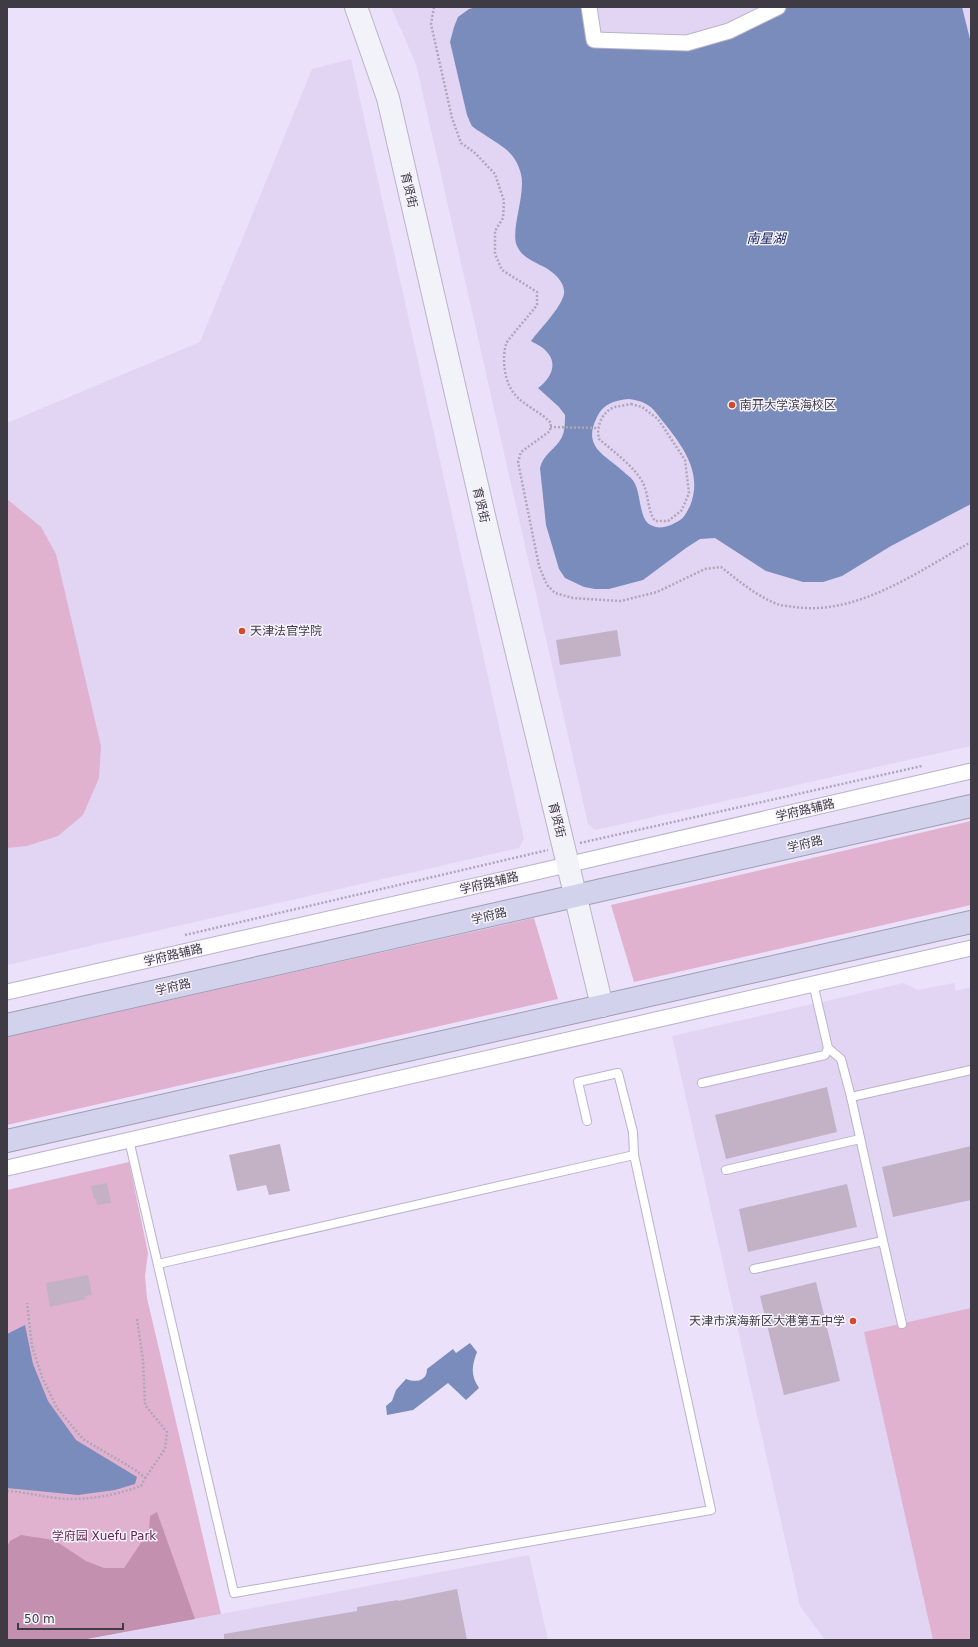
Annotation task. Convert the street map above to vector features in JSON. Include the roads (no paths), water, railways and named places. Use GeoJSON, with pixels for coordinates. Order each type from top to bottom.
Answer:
{"type":"FeatureCollection","features":[{"type":"Feature","properties":{"kind":"highway","name":"学府路"},"geometry":{"type":"LineString","coordinates":[[7,1025],[971,806]]}},
{"type":"Feature","properties":{"kind":"highway"},"geometry":{"type":"LineString","coordinates":[[7,1141],[971,922]]}},
{"type":"Feature","properties":{"kind":"street","name":"育贤街"},"geometry":{"type":"LineString","coordinates":[[356,7],[388,98],[488,533],[602,1006]]}},
{"type":"Feature","properties":{"kind":"street"},"geometry":{"type":"LineString","coordinates":[[589,7],[594,40],[687,43],[729,31],[778,7]]}},
{"type":"Feature","properties":{"kind":"street","name":"学府路辅路"},"geometry":{"type":"LineString","coordinates":[[7,992],[566,856],[971,771]]}},
{"type":"Feature","properties":{"kind":"street"},"geometry":{"type":"LineString","coordinates":[[7,1168],[813,983],[971,949]]}},
{"type":"Feature","properties":{"kind":"lane"},"geometry":{"type":"LineString","coordinates":[[813,983],[828,1048],[841,1058],[902,1324]]}},
{"type":"Feature","properties":{"kind":"lane"},"geometry":{"type":"LineString","coordinates":[[702,1083],[824,1055],[828,1048]]}},
{"type":"Feature","properties":{"kind":"lane"},"geometry":{"type":"LineString","coordinates":[[851,1097],[971,1070]]}},
{"type":"Feature","properties":{"kind":"lane"},"geometry":{"type":"LineString","coordinates":[[129,1140],[234,1593],[711,1510],[634,1155],[633,1132],[618,1073],[578,1082],[587,1121]]}},
{"type":"Feature","properties":{"kind":"lane"},"geometry":{"type":"LineString","coordinates":[[726,1170],[860,1139]]}},
{"type":"Feature","properties":{"kind":"lane"},"geometry":{"type":"LineString","coordinates":[[158,1264],[634,1155]]}},
{"type":"Feature","properties":{"kind":"lane"},"geometry":{"type":"LineString","coordinates":[[754,1270],[882,1241]]}},
{"type":"Feature","properties":{"kind":"water","name":"南星湖"},"geometry":{"type":"Polygon","coordinates":[[[477,7],[582,7],[590,46],[725,37],[785,7],[962,7],[971,43],[971,504],[891,546],[842,576],[823,582],[803,582],[766,571],[715,538],[700,539],[643,580],[609,589],[595,589],[584,587],[565,578],[559,569],[546,525],[540,468],[544,459],[562,437],[565,415],[559,407],[538,388],[549,377],[552,362],[551,357],[545,350],[531,341],[559,306],[564,294],[564,289],[560,280],[556,276],[548,269],[527,258],[521,253],[517,246],[515,231],[522,192],[522,182],[521,174],[515,159],[501,145],[473,127],[467,115],[450,42],[458,17],[469,9],[477,7]],[[629,399],[614,402],[603,409],[597,417],[593,427],[592,436],[597,449],[633,481],[638,492],[643,516],[646,521],[653,526],[665,527],[682,519],[686,514],[693,494],[693,472],[690,462],[679,442],[652,408],[640,401],[629,399]]]}},
{"type":"Feature","properties":{"kind":"water"},"geometry":{"type":"Polygon","coordinates":[[[25,1325],[33,1364],[48,1401],[76,1440],[137,1477],[135,1484],[115,1490],[78,1495],[7,1488],[7,1334],[25,1325]]]}},
{"type":"Feature","properties":{"kind":"water"},"geometry":{"type":"Polygon","coordinates":[[[470,1343],[477,1352],[474,1361],[473,1374],[479,1388],[466,1400],[448,1383],[413,1410],[387,1415],[386,1406],[392,1401],[396,1390],[406,1379],[414,1381],[420,1380],[427,1373],[427,1369],[453,1349],[456,1353],[470,1343]]]}},
{"type":"Feature","properties":{"kind":"place","name":"南开大学滨海校区"},"geometry":{"type":"Point","coordinates":[732,405]}},
{"type":"Feature","properties":{"kind":"place","name":"天津法官学院"},"geometry":{"type":"Point","coordinates":[242,631]}},
{"type":"Feature","properties":{"kind":"place","name":"天津市滨海新区大港第五中学"},"geometry":{"type":"Point","coordinates":[853,1321]}},
{"type":"Feature","properties":{"kind":"park label","name":"学府园 Xuefu Park"},"geometry":{"type":"Point","coordinates":[104,1536]}}]}
